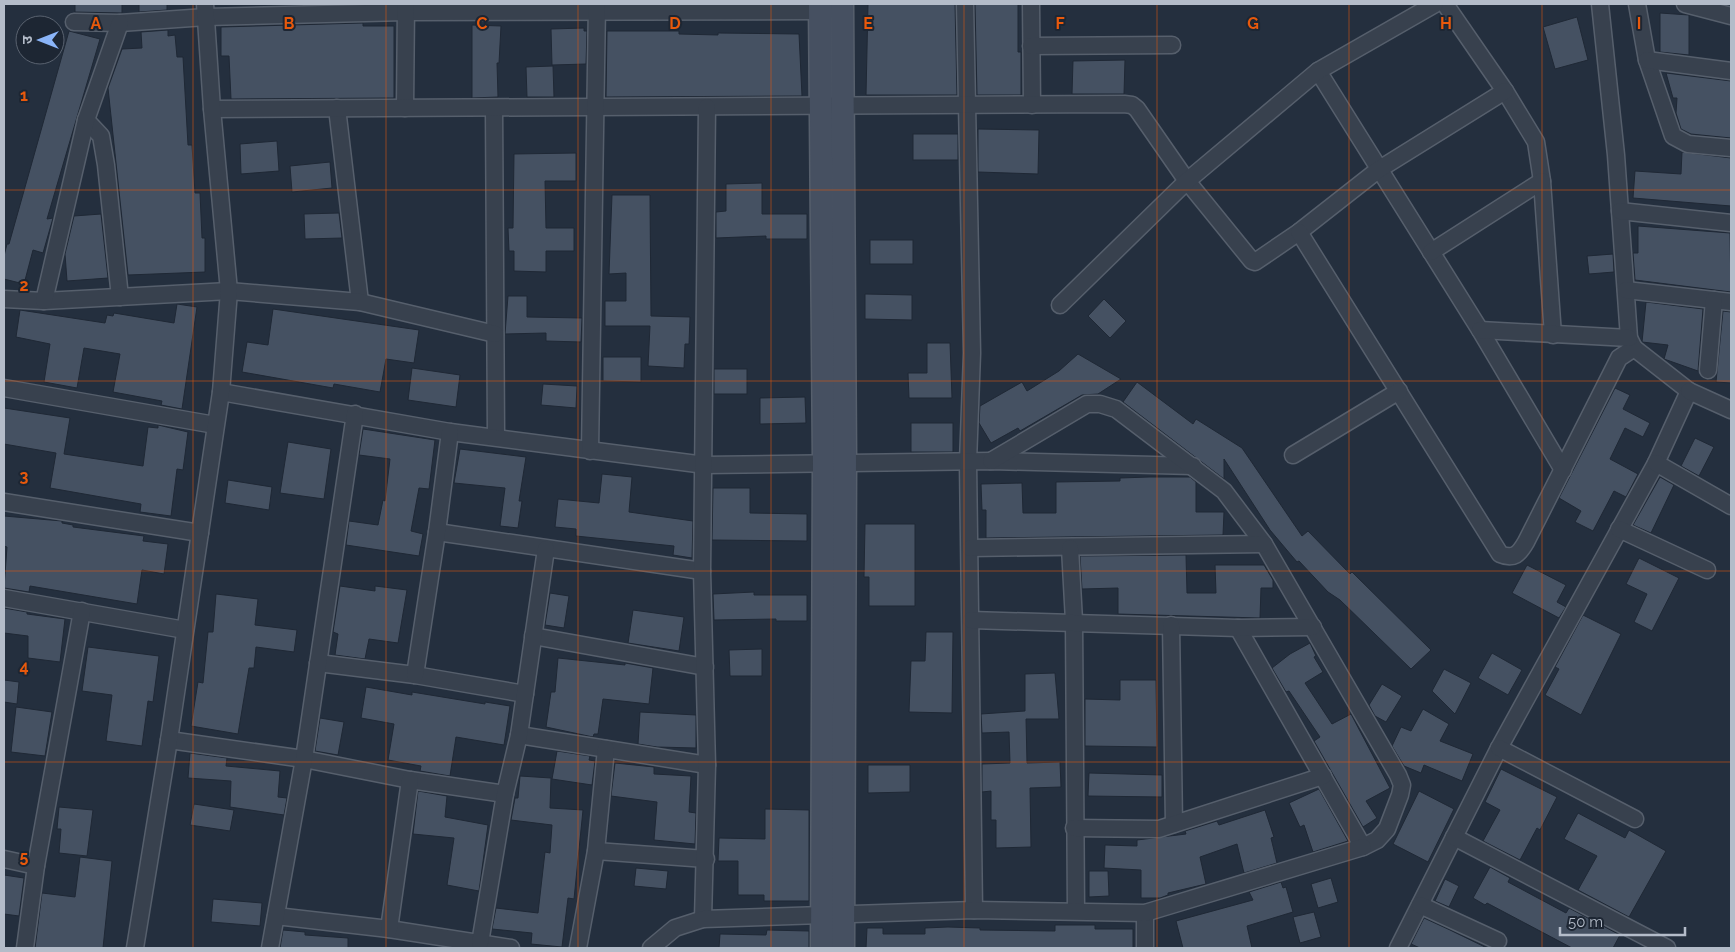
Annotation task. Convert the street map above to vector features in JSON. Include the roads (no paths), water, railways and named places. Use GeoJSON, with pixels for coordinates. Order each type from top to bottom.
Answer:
{"type":"FeatureCollection","features":[{"type":"Feature","properties":{"kind":"street"},"geometry":{"type":"LineString","coordinates":[[822,948],[832,915],[835,462],[832,106],[842,4]]}},
{"type":"Feature","properties":{"kind":"street"},"geometry":{"type":"LineString","coordinates":[[965,4],[972,353],[968,462],[974,910]]}},
{"type":"Feature","properties":{"kind":"street"},"geometry":{"type":"LineString","coordinates":[[1031,4],[1032,105]]}},
{"type":"Feature","properties":{"kind":"street"},"geometry":{"type":"LineString","coordinates":[[1060,305],[1187,181],[1318,71],[1435,4]]}},
{"type":"Feature","properties":{"kind":"street"},"geometry":{"type":"LineString","coordinates":[[1445,4],[1505,91],[1536,142],[1542,181],[1553,335]]}},
{"type":"Feature","properties":{"kind":"street"},"geometry":{"type":"LineString","coordinates":[[1299,232],[1500,554],[1514,556],[1520,553],[1619,358],[1632,343],[1600,4]]}},
{"type":"Feature","properties":{"kind":"street"},"geometry":{"type":"LineString","coordinates":[[1637,4],[1648,60],[1673,136],[1688,144],[1731,148]]}},
{"type":"Feature","properties":{"kind":"street"},"geometry":{"type":"LineString","coordinates":[[1685,4],[1731,16]]}},
{"type":"Feature","properties":{"kind":"street"},"geometry":{"type":"LineString","coordinates":[[590,451],[597,7]]}},
{"type":"Feature","properties":{"kind":"street"},"geometry":{"type":"LineString","coordinates":[[74,22],[120,23],[206,10],[820,7],[832,106]]}},
{"type":"Feature","properties":{"kind":"street"},"geometry":{"type":"LineString","coordinates":[[405,108],[406,8]]}},
{"type":"Feature","properties":{"kind":"street"},"geometry":{"type":"LineString","coordinates":[[135,948],[169,740],[221,392],[229,291],[212,109],[206,10]]}},
{"type":"Feature","properties":{"kind":"street"},"geometry":{"type":"LineString","coordinates":[[44,301],[86,120],[120,23]]}},
{"type":"Feature","properties":{"kind":"street"},"geometry":{"type":"LineString","coordinates":[[1032,46],[1172,45]]}},
{"type":"Feature","properties":{"kind":"street"},"geometry":{"type":"LineString","coordinates":[[1648,60],[1731,71]]}},
{"type":"Feature","properties":{"kind":"street"},"geometry":{"type":"LineString","coordinates":[[1318,71],[1378,170],[1480,330],[1563,470]]}},
{"type":"Feature","properties":{"kind":"street"},"geometry":{"type":"LineString","coordinates":[[212,109],[1132,105],[1137,109],[1187,181],[1252,261],[1259,260],[1299,232],[1378,170],[1505,91]]}},
{"type":"Feature","properties":{"kind":"street"},"geometry":{"type":"LineString","coordinates":[[703,919],[707,765],[702,571],[705,465],[707,107]]}},
{"type":"Feature","properties":{"kind":"street"},"geometry":{"type":"LineString","coordinates":[[337,108],[360,302]]}},
{"type":"Feature","properties":{"kind":"street"},"geometry":{"type":"LineString","coordinates":[[494,108],[496,436]]}},
{"type":"Feature","properties":{"kind":"street"},"geometry":{"type":"LineString","coordinates":[[86,120],[101,136],[120,296]]}},
{"type":"Feature","properties":{"kind":"street"},"geometry":{"type":"LineString","coordinates":[[1430,252],[1542,181]]}},
{"type":"Feature","properties":{"kind":"street"},"geometry":{"type":"LineString","coordinates":[[1620,211],[1731,223]]}},
{"type":"Feature","properties":{"kind":"street"},"geometry":{"type":"LineString","coordinates":[[1626,290],[1731,302]]}},
{"type":"Feature","properties":{"kind":"street"},"geometry":{"type":"LineString","coordinates":[[4,300],[44,301],[229,291],[360,302],[495,334]]}},
{"type":"Feature","properties":{"kind":"street"},"geometry":{"type":"LineString","coordinates":[[1708,370],[1714,300]]}},
{"type":"Feature","properties":{"kind":"street"},"geometry":{"type":"LineString","coordinates":[[1480,330],[1632,343],[1688,391],[1731,410]]}},
{"type":"Feature","properties":{"kind":"street"},"geometry":{"type":"LineString","coordinates":[[4,388],[215,425]]}},
{"type":"Feature","properties":{"kind":"street"},"geometry":{"type":"LineString","coordinates":[[1293,454],[1399,391]]}},
{"type":"Feature","properties":{"kind":"street"},"geometry":{"type":"LineString","coordinates":[[1398,948],[1499,748],[1656,464],[1688,391]]}},
{"type":"Feature","properties":{"kind":"street"},"geometry":{"type":"LineString","coordinates":[[221,392],[450,432],[496,436],[590,451],[705,465],[992,461],[1193,466]]}},
{"type":"Feature","properties":{"kind":"street"},"geometry":{"type":"LineString","coordinates":[[651,948],[675,928],[703,919],[974,910],[1145,913],[1363,847],[1377,840],[1387,829],[1402,785],[1398,775],[1264,544],[1224,491],[1116,409],[1100,404],[1087,404],[992,461]]}},
{"type":"Feature","properties":{"kind":"street"},"geometry":{"type":"LineString","coordinates":[[270,948],[304,759],[355,414]]}},
{"type":"Feature","properties":{"kind":"street"},"geometry":{"type":"LineString","coordinates":[[415,675],[438,532],[450,432]]}},
{"type":"Feature","properties":{"kind":"street"},"geometry":{"type":"LineString","coordinates":[[1656,464],[1731,506]]}},
{"type":"Feature","properties":{"kind":"street"},"geometry":{"type":"LineString","coordinates":[[4,502],[200,533]]}},
{"type":"Feature","properties":{"kind":"street"},"geometry":{"type":"LineString","coordinates":[[1619,530],[1707,570]]}},
{"type":"Feature","properties":{"kind":"street"},"geometry":{"type":"LineString","coordinates":[[438,532],[702,571]]}},
{"type":"Feature","properties":{"kind":"street"},"geometry":{"type":"LineString","coordinates":[[970,548],[1264,544]]}},
{"type":"Feature","properties":{"kind":"street"},"geometry":{"type":"LineString","coordinates":[[1070,548],[1074,622],[1076,911]]}},
{"type":"Feature","properties":{"kind":"street"},"geometry":{"type":"LineString","coordinates":[[480,943],[505,794],[519,735],[546,549]]}},
{"type":"Feature","properties":{"kind":"street"},"geometry":{"type":"LineString","coordinates":[[4,598],[82,610],[185,630]]}},
{"type":"Feature","properties":{"kind":"street"},"geometry":{"type":"LineString","coordinates":[[24,948],[36,866],[82,610]]}},
{"type":"Feature","properties":{"kind":"street"},"geometry":{"type":"LineString","coordinates":[[971,620],[1238,628],[1313,627]]}},
{"type":"Feature","properties":{"kind":"street"},"geometry":{"type":"LineString","coordinates":[[1171,625],[1174,824]]}},
{"type":"Feature","properties":{"kind":"street"},"geometry":{"type":"LineString","coordinates":[[1238,628],[1363,847]]}},
{"type":"Feature","properties":{"kind":"street"},"geometry":{"type":"LineString","coordinates":[[533,636],[704,667]]}},
{"type":"Feature","properties":{"kind":"street"},"geometry":{"type":"LineString","coordinates":[[318,663],[415,675],[525,694]]}},
{"type":"Feature","properties":{"kind":"street"},"geometry":{"type":"LineString","coordinates":[[519,735],[707,765]]}},
{"type":"Feature","properties":{"kind":"street"},"geometry":{"type":"LineString","coordinates":[[169,740],[304,759],[410,780],[505,794]]}},
{"type":"Feature","properties":{"kind":"street"},"geometry":{"type":"LineString","coordinates":[[1499,748],[1635,819]]}},
{"type":"Feature","properties":{"kind":"street"},"geometry":{"type":"LineString","coordinates":[[578,948],[596,851],[606,749]]}},
{"type":"Feature","properties":{"kind":"street"},"geometry":{"type":"LineString","coordinates":[[1074,828],[1158,829],[1323,776]]}},
{"type":"Feature","properties":{"kind":"street"},"geometry":{"type":"LineString","coordinates":[[389,929],[410,780]]}},
{"type":"Feature","properties":{"kind":"street"},"geometry":{"type":"LineString","coordinates":[[1454,837],[1667,948]]}},
{"type":"Feature","properties":{"kind":"street"},"geometry":{"type":"LineString","coordinates":[[596,851],[706,860]]}},
{"type":"Feature","properties":{"kind":"street"},"geometry":{"type":"LineString","coordinates":[[4,860],[36,866]]}},
{"type":"Feature","properties":{"kind":"street"},"geometry":{"type":"LineString","coordinates":[[1420,905],[1498,941]]}},
{"type":"Feature","properties":{"kind":"street"},"geometry":{"type":"LineString","coordinates":[[1145,913],[1145,948]]}},
{"type":"Feature","properties":{"kind":"street"},"geometry":{"type":"LineString","coordinates":[[832,915],[843,948]]}},
{"type":"Feature","properties":{"kind":"street"},"geometry":{"type":"LineString","coordinates":[[276,916],[389,929],[510,948]]}}]}
